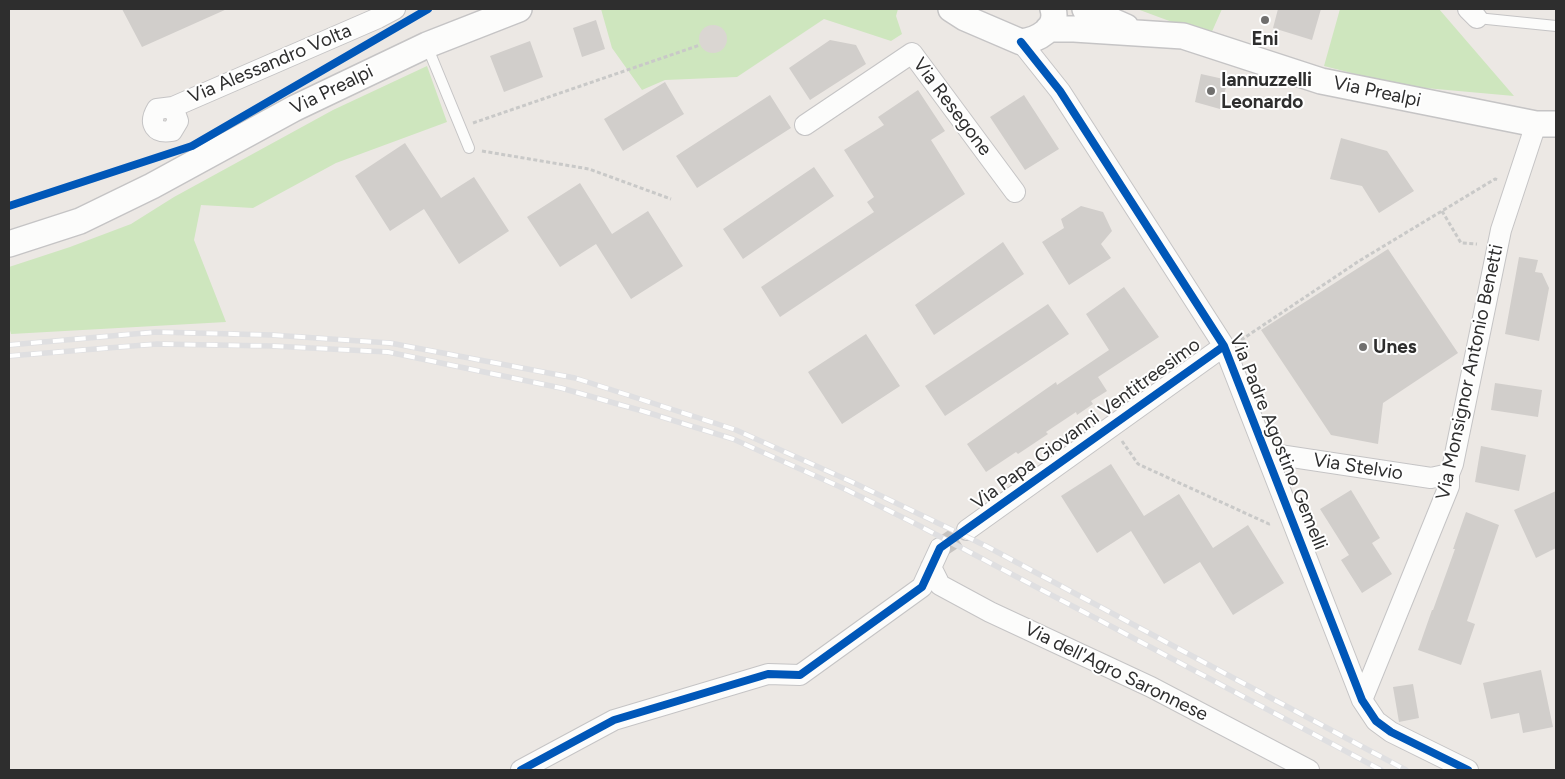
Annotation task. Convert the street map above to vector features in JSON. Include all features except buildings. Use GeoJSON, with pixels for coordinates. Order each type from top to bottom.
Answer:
{"type":"FeatureCollection","features":[{"type":"Feature","properties":{"kind":"street","name":"Via Alessandro Volta"},"geometry":{"type":"LineString","coordinates":[[173,106],[395,9]]}},
{"type":"Feature","properties":{"kind":"street","name":"Via Prealpi"},"geometry":{"type":"LineString","coordinates":[[9,244],[80,221],[152,186],[295,108],[427,45],[519,9]]}},
{"type":"Feature","properties":{"kind":"street"},"geometry":{"type":"LineString","coordinates":[[951,9],[965,18],[1041,29]]}},
{"type":"Feature","properties":{"kind":"street","name":"Via Prealpi"},"geometry":{"type":"LineString","coordinates":[[1085,9],[1142,34]]}},
{"type":"Feature","properties":{"kind":"street","name":"Via Prealpi"},"geometry":{"type":"LineString","coordinates":[[1041,29],[1183,36],[1322,81],[1546,124]]}},
{"type":"Feature","properties":{"kind":"street","name":"Via Padre Agostino Gemelli"},"geometry":{"type":"LineString","coordinates":[[1041,29],[1060,91],[1224,348],[1362,700],[1376,721],[1391,732],[1468,770]]}},
{"type":"Feature","properties":{"kind":"street","name":"Via Resegone"},"geometry":{"type":"LineString","coordinates":[[805,125],[912,53],[1015,192]]}},
{"type":"Feature","properties":{"kind":"street","name":"Via Monsignor Antonio Benetti"},"geometry":{"type":"LineString","coordinates":[[1362,700],[1449,486],[1448,474],[1452,464],[1501,230],[1515,186],[1546,124]]}},
{"type":"Feature","properties":{"kind":"street","name":"Via Papa Giovanni Ventitreesimo"},"geometry":{"type":"LineString","coordinates":[[967,530],[1111,426],[1224,348]]}},
{"type":"Feature","properties":{"kind":"street","name":"Via Stelvio"},"geometry":{"type":"LineString","coordinates":[[1266,453],[1431,478],[1448,474]]}},
{"type":"Feature","properties":{"kind":"street"},"geometry":{"type":"LineString","coordinates":[[521,770],[614,720],[768,674],[800,675],[922,587],[940,548]]}},
{"type":"Feature","properties":{"kind":"street","name":"Via dell'Agro Saronnese"},"geometry":{"type":"LineString","coordinates":[[931,567],[940,586],[990,612],[1151,687],[1308,770]]}},
{"type":"Feature","properties":{"kind":"lane"},"geometry":{"type":"LineString","coordinates":[[1472,14],[1556,26]]}},
{"type":"Feature","properties":{"kind":"lane"},"geometry":{"type":"LineString","coordinates":[[427,45],[469,148]]}},
{"type":"Feature","properties":{"kind":"path"},"geometry":{"type":"LineString","coordinates":[[460,127],[700,45]]}},
{"type":"Feature","properties":{"kind":"path"},"geometry":{"type":"LineString","coordinates":[[469,148],[589,169],[671,199]]}},
{"type":"Feature","properties":{"kind":"path"},"geometry":{"type":"LineString","coordinates":[[1224,348],[1359,261],[1495,180],[1515,186]]}},
{"type":"Feature","properties":{"kind":"path"},"geometry":{"type":"LineString","coordinates":[[1442,211],[1461,243],[1477,243],[1476,252]]}},
{"type":"Feature","properties":{"kind":"path"},"geometry":{"type":"LineString","coordinates":[[1111,426],[1138,464],[1269,524],[1290,516]]}},
{"type":"Feature","properties":{"kind":"green space"},"geometry":{"type":"Polygon","coordinates":[[[601,9],[898,9],[896,16],[902,34],[891,41],[824,19],[737,77],[665,80],[642,90],[612,48],[601,9]]]}},
{"type":"Feature","properties":{"kind":"green space"},"geometry":{"type":"Polygon","coordinates":[[[1137,9],[1222,9],[1210,36],[1137,9]]]}},
{"type":"Feature","properties":{"kind":"green space"},"geometry":{"type":"Polygon","coordinates":[[[1340,9],[1439,9],[1514,96],[1403,86],[1324,66],[1340,9]]]}},
{"type":"Feature","properties":{"kind":"green space"},"geometry":{"type":"Polygon","coordinates":[[[427,66],[447,122],[336,163],[253,208],[201,205],[194,240],[226,322],[11,334],[9,327],[9,267],[131,224],[174,197],[333,110],[427,66]]]}},
{"type":"Feature","properties":{"kind":"shaded area"},"geometry":{"type":"Polygon","coordinates":[[[713,25],[723,29],[727,39],[723,49],[713,53],[703,49],[699,39],[703,29],[713,25]]]}},
{"type":"Feature","properties":{"kind":"tunnel"},"geometry":{"type":"LineString","coordinates":[[940,548],[967,530]]}},
{"type":"Feature","properties":{"kind":"railway"},"geometry":{"type":"LineString","coordinates":[[9,345],[156,332],[272,335],[390,343],[575,378],[736,430],[852,482],[986,546],[1406,770]]}},
{"type":"Feature","properties":{"kind":"railway"},"geometry":{"type":"LineString","coordinates":[[9,356],[157,344],[272,346],[388,352],[561,388],[646,412],[733,439],[847,490],[1122,632],[1381,770]]}},
{"type":"Feature","properties":{"kind":"cycle path"},"geometry":{"type":"LineString","coordinates":[[9,206],[192,146],[428,9]]}},
{"type":"Feature","properties":{"kind":"cycle path"},"geometry":{"type":"LineString","coordinates":[[1021,42],[1060,91],[1224,346],[1362,700],[1376,721],[1391,732],[1468,770]]}},
{"type":"Feature","properties":{"kind":"cycle path"},"geometry":{"type":"LineString","coordinates":[[521,770],[614,720],[768,674],[800,675],[922,587],[940,548],[1224,346]]}},
{"type":"Feature","properties":{"kind":"place","name":"Eni"},"geometry":{"type":"Point","coordinates":[1265,20]}},
{"type":"Feature","properties":{"kind":"place","name":"Iannuzzelli Leonardo"},"geometry":{"type":"Point","coordinates":[1211,91]}},
{"type":"Feature","properties":{"kind":"place","name":"Unes"},"geometry":{"type":"Point","coordinates":[1363,347]}}]}
